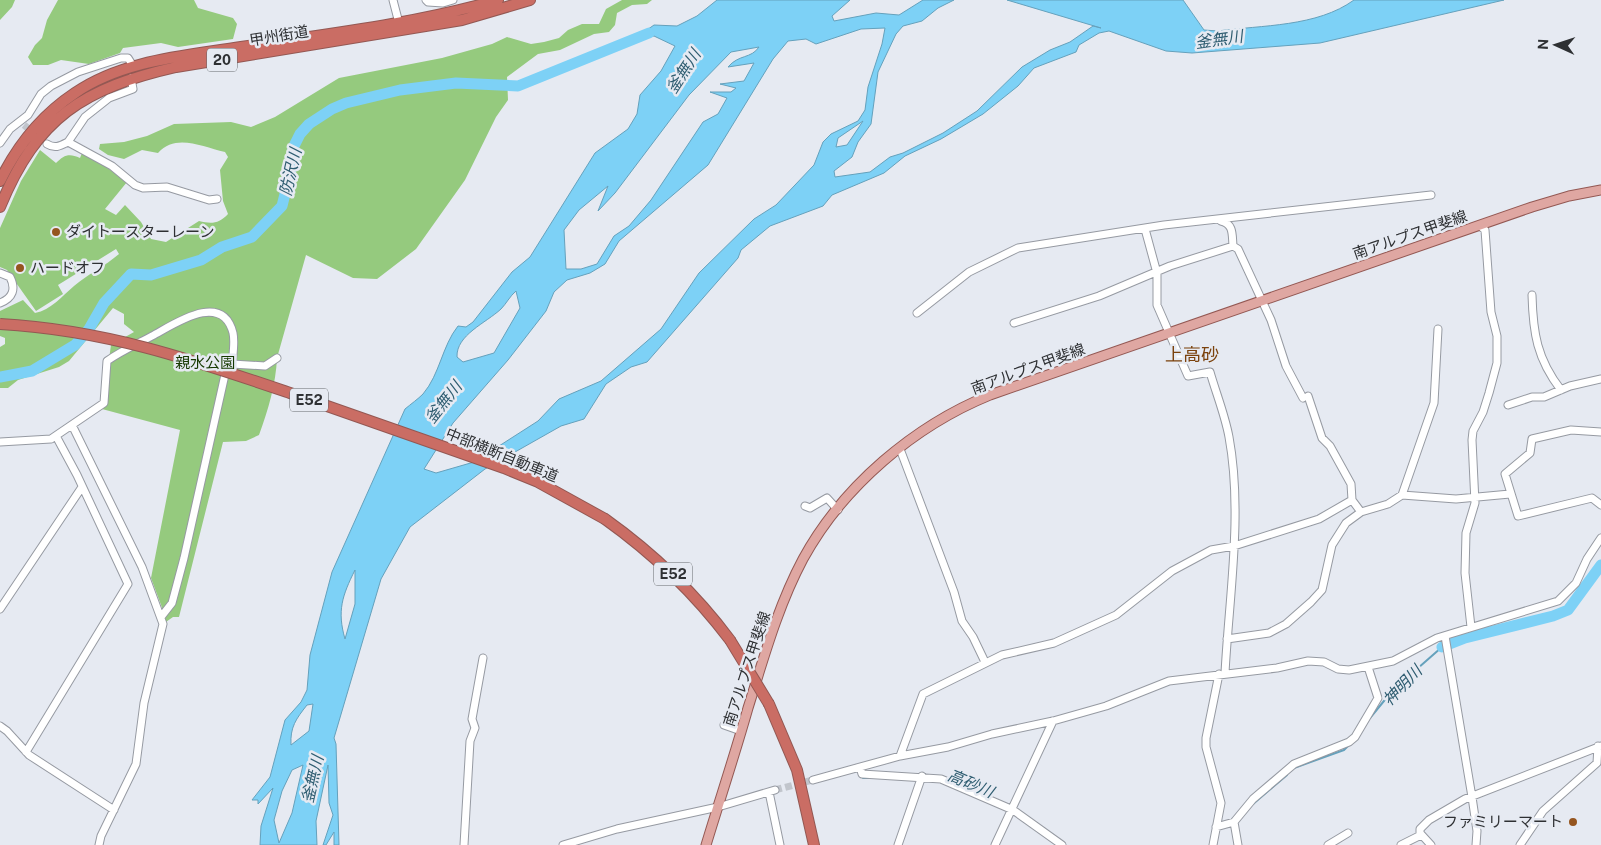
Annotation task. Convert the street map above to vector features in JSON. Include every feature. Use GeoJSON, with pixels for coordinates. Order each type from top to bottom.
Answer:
{"type":"FeatureCollection","features":[{"type":"Feature","properties":{"kind":"highway","name":"甲州街道"},"geometry":{"type":"LineString","coordinates":[[0,207],[18,167],[48,128],[74,105],[107,87],[131,78],[176,67],[458,11],[497,0]]}},
{"type":"Feature","properties":{"kind":"highway","name":"甲州街道"},"geometry":{"type":"LineString","coordinates":[[0,181],[21,145],[38,124],[57,107],[75,92],[133,66],[399,22],[462,20],[530,0]]}},
{"type":"Feature","properties":{"kind":"highway","name":"中部横断自動車道"},"geometry":{"type":"LineString","coordinates":[[0,324],[44,326],[116,338],[195,361],[504,468],[538,482],[605,519],[662,563],[709,612],[730,640],[769,704],[797,770],[814,845]]}},
{"type":"Feature","properties":{"kind":"main road","name":"南アルプス甲斐線"},"geometry":{"type":"LineString","coordinates":[[706,845],[782,604],[803,559],[838,510],[875,467],[939,421],[977,401],[1480,226],[1560,199],[1601,190]]}},
{"type":"Feature","properties":{"kind":"street"},"geometry":{"type":"LineString","coordinates":[[393,0],[399,22]]}},
{"type":"Feature","properties":{"kind":"street"},"geometry":{"type":"LineString","coordinates":[[398,0],[399,22]]}},
{"type":"Feature","properties":{"kind":"street"},"geometry":{"type":"LineString","coordinates":[[426,0],[428,2],[443,3],[453,0]]}},
{"type":"Feature","properties":{"kind":"street"},"geometry":{"type":"LineString","coordinates":[[0,143],[10,129],[23,124],[41,94],[78,72],[128,58],[133,66]]}},
{"type":"Feature","properties":{"kind":"street"},"geometry":{"type":"LineString","coordinates":[[47,144],[59,147],[68,142],[85,117],[109,98],[133,89],[131,78]]}},
{"type":"Feature","properties":{"kind":"street"},"geometry":{"type":"LineString","coordinates":[[68,142],[112,166],[135,185],[143,188],[167,187],[210,200],[217,199]]}},
{"type":"Feature","properties":{"kind":"street"},"geometry":{"type":"LineString","coordinates":[[917,314],[969,272],[1009,251],[1195,222],[1432,195]]}},
{"type":"Feature","properties":{"kind":"street"},"geometry":{"type":"LineString","coordinates":[[1195,222],[1222,221],[1228,223],[1231,227],[1233,246]]}},
{"type":"Feature","properties":{"kind":"street"},"geometry":{"type":"LineString","coordinates":[[1471,627],[1466,573],[1466,533],[1474,508],[1472,475],[1473,431],[1483,412],[1497,363],[1497,336],[1491,312],[1484,230],[1480,226]]}},
{"type":"Feature","properties":{"kind":"street"},"geometry":{"type":"LineString","coordinates":[[1146,230],[1157,273],[1157,305],[1188,376],[1210,372],[1229,436],[1233,468],[1234,546],[1227,639],[1222,674],[1206,738],[1206,747],[1221,803],[1213,845]]}},
{"type":"Feature","properties":{"kind":"street"},"geometry":{"type":"LineString","coordinates":[[1014,323],[1099,296],[1233,246]]}},
{"type":"Feature","properties":{"kind":"street"},"geometry":{"type":"LineString","coordinates":[[1233,246],[1238,249],[1262,301],[1286,366],[1306,397],[1322,438],[1330,446],[1351,484],[1352,500],[1362,512]]}},
{"type":"Feature","properties":{"kind":"street"},"geometry":{"type":"LineString","coordinates":[[0,273],[10,277],[14,285],[12,294],[7,300],[0,303]]}},
{"type":"Feature","properties":{"kind":"street"},"geometry":{"type":"LineString","coordinates":[[1532,294],[1535,342],[1552,378],[1561,390]]}},
{"type":"Feature","properties":{"kind":"street"},"geometry":{"type":"LineString","coordinates":[[0,442],[51,439],[104,402],[107,360],[176,321],[201,312],[216,313],[223,316],[230,324],[234,339],[232,364],[226,370],[184,558],[172,603],[161,617]]}},
{"type":"Feature","properties":{"kind":"street"},"geometry":{"type":"LineString","coordinates":[[1402,495],[1434,403],[1434,364],[1438,329]]}},
{"type":"Feature","properties":{"kind":"street"},"geometry":{"type":"LineString","coordinates":[[232,364],[265,366],[277,358]]}},
{"type":"Feature","properties":{"kind":"street"},"geometry":{"type":"LineString","coordinates":[[1508,405],[1532,397],[1544,397],[1586,382],[1601,380]]}},
{"type":"Feature","properties":{"kind":"street"},"geometry":{"type":"LineString","coordinates":[[72,425],[142,567],[163,624],[144,703],[136,764],[99,845]]}},
{"type":"Feature","properties":{"kind":"street"},"geometry":{"type":"LineString","coordinates":[[1601,432],[1571,430],[1532,439],[1530,453],[1504,474],[1518,516],[1592,498],[1601,505]]}},
{"type":"Feature","properties":{"kind":"street"},"geometry":{"type":"LineString","coordinates":[[26,752],[128,584],[128,579],[56,436]]}},
{"type":"Feature","properties":{"kind":"street"},"geometry":{"type":"LineString","coordinates":[[900,449],[954,592],[962,621],[973,637],[985,662]]}},
{"type":"Feature","properties":{"kind":"street"},"geometry":{"type":"LineString","coordinates":[[0,609],[82,487]]}},
{"type":"Feature","properties":{"kind":"street"},"geometry":{"type":"LineString","coordinates":[[1227,639],[1269,633],[1286,624],[1312,602],[1322,590],[1332,545],[1346,523],[1362,512],[1388,504],[1402,495],[1456,499],[1510,494]]}},
{"type":"Feature","properties":{"kind":"street"},"geometry":{"type":"LineString","coordinates":[[805,506],[810,508],[827,498],[838,510]]}},
{"type":"Feature","properties":{"kind":"street"},"geometry":{"type":"LineString","coordinates":[[900,756],[923,694],[1002,655],[1054,643],[1116,615],[1172,571],[1211,550],[1234,546],[1319,519],[1352,500]]}},
{"type":"Feature","properties":{"kind":"street"},"geometry":{"type":"LineString","coordinates":[[813,780],[900,756],[948,747],[992,734],[1053,721],[1106,706],[1169,681],[1276,668],[1315,661],[1324,662],[1338,669],[1368,667],[1393,661],[1445,636],[1558,601],[1576,584],[1588,558],[1601,538]]}},
{"type":"Feature","properties":{"kind":"street"},"geometry":{"type":"LineString","coordinates":[[1445,636],[1472,797],[1477,831],[1476,845]]}},
{"type":"Feature","properties":{"kind":"street"},"geometry":{"type":"LineString","coordinates":[[464,845],[470,750],[475,728],[472,719],[483,658]]}},
{"type":"Feature","properties":{"kind":"street"},"geometry":{"type":"LineString","coordinates":[[1216,827],[1234,822],[1253,799],[1294,764],[1343,746],[1355,737],[1378,698],[1368,667]]}},
{"type":"Feature","properties":{"kind":"street"},"geometry":{"type":"LineString","coordinates":[[995,845],[1053,721]]}},
{"type":"Feature","properties":{"kind":"street"},"geometry":{"type":"LineString","coordinates":[[724,725],[741,731]]}},
{"type":"Feature","properties":{"kind":"street"},"geometry":{"type":"LineString","coordinates":[[0,726],[7,730],[26,752],[114,810]]}},
{"type":"Feature","properties":{"kind":"street"},"geometry":{"type":"LineString","coordinates":[[1431,845],[1421,835],[1420,829],[1429,820],[1472,797],[1599,746],[1597,763],[1543,810],[1520,845]]}},
{"type":"Feature","properties":{"kind":"street"},"geometry":{"type":"LineString","coordinates":[[860,766],[862,774],[922,776],[941,779],[1013,810],[1062,845]]}},
{"type":"Feature","properties":{"kind":"street"},"geometry":{"type":"LineString","coordinates":[[898,845],[922,776]]}},
{"type":"Feature","properties":{"kind":"street"},"geometry":{"type":"LineString","coordinates":[[563,845],[617,829],[718,807],[772,791],[780,845]]}},
{"type":"Feature","properties":{"kind":"street"},"geometry":{"type":"LineString","coordinates":[[1234,822],[1238,845]]}},
{"type":"Feature","properties":{"kind":"street"},"geometry":{"type":"LineString","coordinates":[[1328,845],[1348,833]]}},
{"type":"Feature","properties":{"kind":"street"},"geometry":{"type":"LineString","coordinates":[[1401,845],[1421,835]]}},
{"type":"Feature","properties":{"kind":"green space"},"geometry":{"type":"Polygon","coordinates":[[[0,0],[15,0],[12,7],[0,20],[0,0]]]}},
{"type":"Feature","properties":{"kind":"green space"},"geometry":{"type":"Polygon","coordinates":[[[58,0],[194,0],[198,8],[233,18],[237,24],[233,39],[178,47],[161,43],[123,48],[120,53],[89,64],[61,60],[48,65],[33,65],[28,57],[42,38],[47,20],[58,0]]]}},
{"type":"Feature","properties":{"kind":"green space","name":"親水公園"},"geometry":{"type":"Polygon","coordinates":[[[622,0],[652,0],[647,4],[632,5],[617,13],[615,25],[609,32],[594,34],[560,50],[538,54],[507,77],[508,100],[496,117],[465,180],[416,249],[377,279],[353,278],[306,255],[277,358],[271,397],[259,435],[246,441],[223,442],[179,617],[173,617],[163,624],[164,613],[151,578],[180,430],[102,409],[111,345],[134,332],[124,324],[124,314],[113,308],[69,361],[59,367],[18,380],[8,388],[0,388],[0,347],[5,344],[5,338],[0,336],[0,311],[23,300],[35,313],[46,309],[79,282],[119,254],[116,249],[58,285],[63,294],[36,311],[7,270],[0,267],[0,228],[21,181],[40,150],[56,163],[67,156],[80,158],[82,153],[105,166],[127,182],[105,209],[116,215],[125,205],[141,222],[151,239],[166,242],[199,221],[215,222],[228,214],[223,201],[220,170],[228,157],[225,152],[190,143],[181,143],[165,147],[158,153],[142,150],[124,159],[108,155],[99,149],[100,144],[124,142],[147,136],[174,124],[231,122],[251,127],[275,117],[339,78],[442,58],[492,44],[507,37],[531,44],[559,38],[568,30],[582,24],[599,24],[606,9],[622,0]]]}},
{"type":"Feature","properties":{"kind":"water","name":"釜無川"},"geometry":{"type":"Polygon","coordinates":[[[717,0],[850,0],[832,16],[834,21],[876,13],[899,15],[923,0],[954,0],[938,8],[922,21],[903,26],[896,34],[878,72],[871,124],[858,142],[852,157],[834,171],[835,177],[870,172],[890,157],[903,153],[943,133],[977,111],[1022,67],[1050,50],[1070,42],[1093,26],[1101,28],[1007,0],[1183,0],[1204,30],[1218,31],[1271,26],[1306,20],[1339,9],[1354,0],[1504,0],[1320,43],[1192,53],[1166,51],[1109,31],[1099,33],[1079,45],[1076,52],[1034,68],[1018,86],[983,114],[941,139],[905,156],[884,173],[832,195],[823,206],[770,226],[741,250],[738,258],[647,362],[631,367],[606,384],[584,419],[561,426],[485,469],[410,527],[381,579],[334,738],[336,744],[339,845],[334,845],[334,832],[326,845],[323,845],[333,815],[329,803],[328,765],[316,821],[317,845],[260,845],[261,826],[273,788],[258,804],[258,800],[252,800],[270,777],[285,720],[301,702],[307,690],[310,655],[332,572],[405,409],[423,394],[429,386],[448,342],[458,326],[466,327],[473,322],[512,272],[530,257],[595,153],[628,129],[637,114],[640,95],[661,71],[675,46],[654,36],[634,39],[654,25],[677,26],[697,16],[717,0]],[[885,28],[861,29],[816,44],[806,39],[788,41],[773,59],[708,165],[619,241],[605,264],[590,273],[567,280],[554,292],[546,311],[508,360],[453,423],[424,469],[436,473],[474,462],[538,421],[559,399],[601,381],[661,329],[699,273],[754,219],[776,205],[814,165],[823,142],[831,134],[858,121],[865,110],[868,87],[882,44],[885,28]],[[759,47],[731,52],[689,95],[615,193],[598,211],[608,186],[579,210],[564,230],[566,269],[581,269],[597,264],[614,236],[629,226],[651,200],[703,122],[718,114],[727,98],[710,92],[731,92],[736,88],[720,84],[744,81],[754,63],[728,67],[736,60],[756,51],[759,47]],[[863,121],[838,138],[836,147],[847,145],[863,121]],[[516,291],[501,309],[473,330],[461,342],[457,357],[463,362],[494,353],[520,308],[516,291]],[[355,570],[347,588],[341,612],[345,639],[355,604],[355,570]],[[313,704],[307,705],[293,728],[291,745],[309,731],[313,704]],[[303,765],[292,770],[282,791],[274,820],[279,843],[292,813],[303,765]]]}},
{"type":"Feature","properties":{"kind":"waterway","name":"防沢川"},"geometry":{"type":"LineString","coordinates":[[0,377],[32,371],[75,345],[89,329],[104,303],[131,274],[151,275],[201,260],[222,247],[252,237],[282,206],[290,174],[293,148],[300,134],[309,124],[332,109],[346,103],[400,90],[456,83],[518,86],[649,33]]}},
{"type":"Feature","properties":{"kind":"waterway","name":"神明川"},"geometry":{"type":"LineString","coordinates":[[1442,647],[1465,638],[1553,616],[1568,610],[1601,565]]}},
{"type":"Feature","properties":{"kind":"waterway","name":"神明川"},"geometry":{"type":"LineString","coordinates":[[1370,718],[1393,690],[1442,647]]}},
{"type":"Feature","properties":{"kind":"waterway","name":"神明川"},"geometry":{"type":"LineString","coordinates":[[1294,768],[1344,750],[1349,745]]}},
{"type":"Feature","properties":{"kind":"waterway","name":"神明川"},"geometry":{"type":"LineString","coordinates":[[1253,804],[1287,775]]}},
{"type":"Feature","properties":{"kind":"waterway","name":"高砂川"},"geometry":{"type":"LineString","coordinates":[[863,778],[871,778]]}},
{"type":"Feature","properties":{"kind":"tunnel"},"geometry":{"type":"LineString","coordinates":[[24,125],[35,134]]}},
{"type":"Feature","properties":{"kind":"tunnel"},"geometry":{"type":"LineString","coordinates":[[775,790],[813,780]]}},
{"type":"Feature","properties":{"kind":"place","name":"ダイトースターレーン"},"geometry":{"type":"Point","coordinates":[56,232]}},
{"type":"Feature","properties":{"kind":"place","name":"ハードオフ"},"geometry":{"type":"Point","coordinates":[20,268]}},
{"type":"Feature","properties":{"kind":"place","name":"ファミリーマート"},"geometry":{"type":"Point","coordinates":[1573,822]}},
{"type":"Feature","properties":{"kind":"district","name":"上高砂"},"geometry":{"type":"Point","coordinates":[1192,355]}}]}
